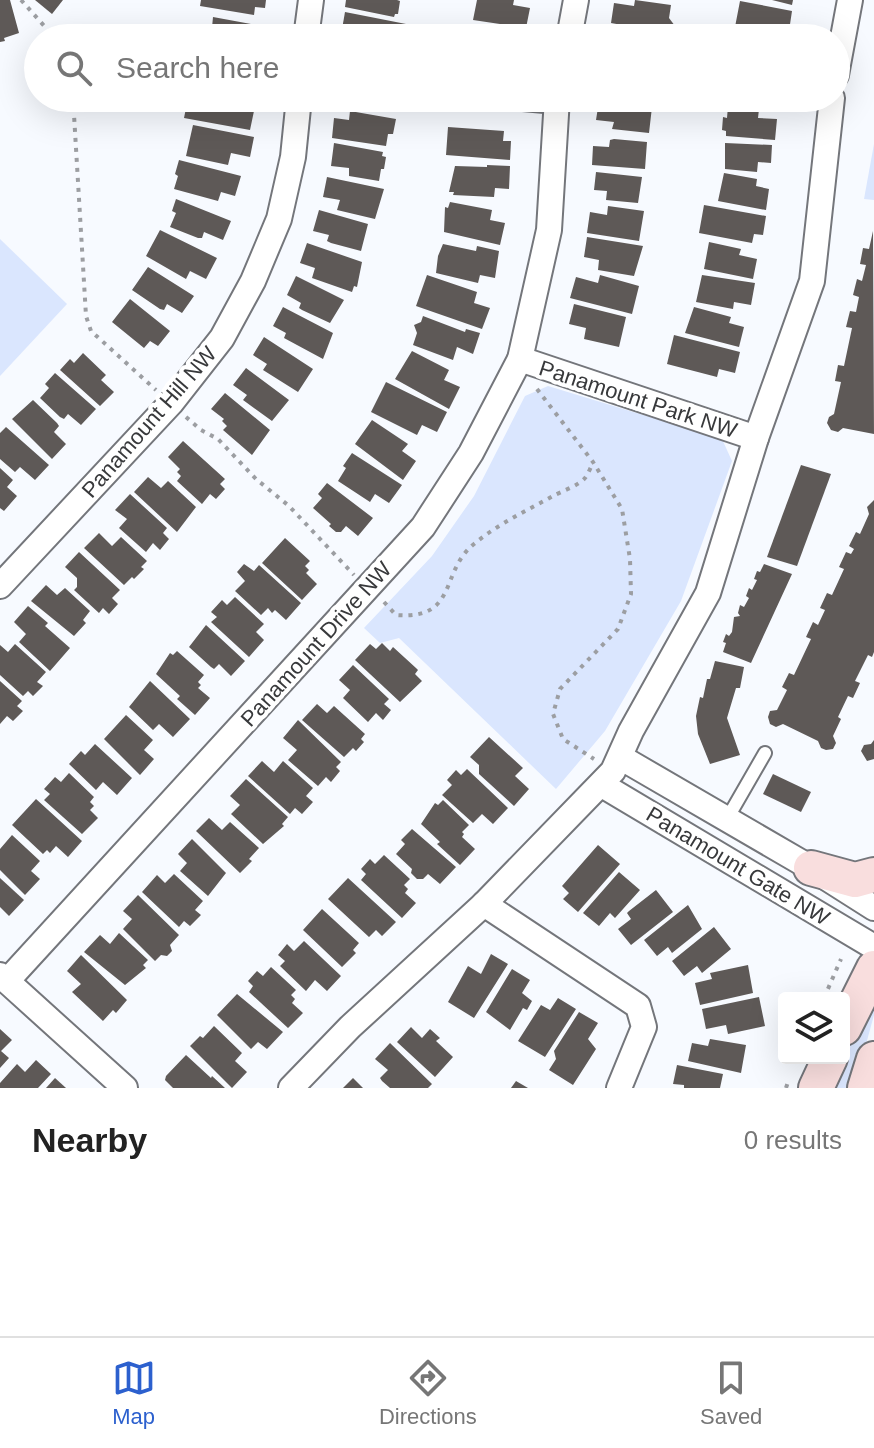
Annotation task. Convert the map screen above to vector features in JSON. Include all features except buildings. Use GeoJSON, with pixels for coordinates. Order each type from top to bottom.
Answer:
{"type":"FeatureCollection","features":[{"type":"Feature","properties":{"kind":"main road"},"geometry":{"type":"LineString","coordinates":[[811,868],[855,880],[874,875]]}},
{"type":"Feature","properties":{"kind":"main road"},"geometry":{"type":"LineString","coordinates":[[850,1016],[874,968]]}},
{"type":"Feature","properties":{"kind":"main road"},"geometry":{"type":"LineString","coordinates":[[865,1088],[874,1059]]}},
{"type":"Feature","properties":{"kind":"main road"},"geometry":{"type":"LineString","coordinates":[[816,1088],[827,1064]]}},
{"type":"Feature","properties":{"kind":"street"},"geometry":{"type":"LineString","coordinates":[[308,24],[311,0]]}},
{"type":"Feature","properties":{"kind":"street"},"geometry":{"type":"LineString","coordinates":[[572,24],[576,0]]}},
{"type":"Feature","properties":{"kind":"street"},"geometry":{"type":"LineString","coordinates":[[846,24],[850,0]]}},
{"type":"Feature","properties":{"kind":"street","name":"Panamount Hill NW"},"geometry":{"type":"LineString","coordinates":[[0,586],[171,403],[222,338],[253,281],[279,219],[293,157],[298,112]]}},
{"type":"Feature","properties":{"kind":"street","name":"Panamount Drive NW"},"geometry":{"type":"LineString","coordinates":[[125,1088],[3,978],[368,587],[431,514],[471,453],[520,359],[549,230],[555,112]]}},
{"type":"Feature","properties":{"kind":"street"},"geometry":{"type":"LineString","coordinates":[[291,1088],[350,1027],[484,904],[612,771],[708,593],[756,438],[812,281],[830,112]]}},
{"type":"Feature","properties":{"kind":"street","name":"Panamount Park NW"},"geometry":{"type":"LineString","coordinates":[[520,359],[756,438]]}},
{"type":"Feature","properties":{"kind":"street","name":"Panamount Gate NW"},"geometry":{"type":"LineString","coordinates":[[612,771],[727,819],[874,908]]}},
{"type":"Feature","properties":{"kind":"street","name":"Panamount Gate NW"},"geometry":{"type":"LineString","coordinates":[[612,771],[874,947]]}},
{"type":"Feature","properties":{"kind":"street"},"geometry":{"type":"LineString","coordinates":[[484,904],[638,1006],[644,1027],[619,1088]]}},
{"type":"Feature","properties":{"kind":"lane"},"geometry":{"type":"LineString","coordinates":[[727,819],[765,753]]}},
{"type":"Feature","properties":{"kind":"path"},"geometry":{"type":"LineString","coordinates":[[21,0],[42,24]]}},
{"type":"Feature","properties":{"kind":"path"},"geometry":{"type":"LineString","coordinates":[[74,112],[86,316],[91,331],[201,430],[218,439],[396,615],[414,616],[433,610],[449,589],[455,569],[471,545],[509,520],[584,479],[593,462]]}},
{"type":"Feature","properties":{"kind":"path"},"geometry":{"type":"LineString","coordinates":[[520,359],[530,379],[593,462],[622,509],[630,559],[631,594],[618,629],[560,689],[553,714],[563,739],[612,771]]}},
{"type":"Feature","properties":{"kind":"path"},"geometry":{"type":"LineString","coordinates":[[827,992],[841,959]]}},
{"type":"Feature","properties":{"kind":"shaded area"},"geometry":{"type":"Polygon","coordinates":[[[874,144],[874,200],[864,199],[874,144]]]}},
{"type":"Feature","properties":{"kind":"shaded area"},"geometry":{"type":"Polygon","coordinates":[[[0,239],[67,304],[0,376],[0,239]]]}},
{"type":"Feature","properties":{"kind":"shaded area"},"geometry":{"type":"Polygon","coordinates":[[[548,386],[722,439],[732,461],[681,601],[605,731],[556,789],[399,638],[380,643],[364,628],[432,556],[474,496],[525,396],[548,386]]]}},
{"type":"Feature","properties":{"kind":"shaded area"},"geometry":{"type":"Polygon","coordinates":[[[866,1002],[874,1006],[854,1088],[824,1088],[840,1064],[850,1064],[850,1035],[866,1002]]]}}]}
